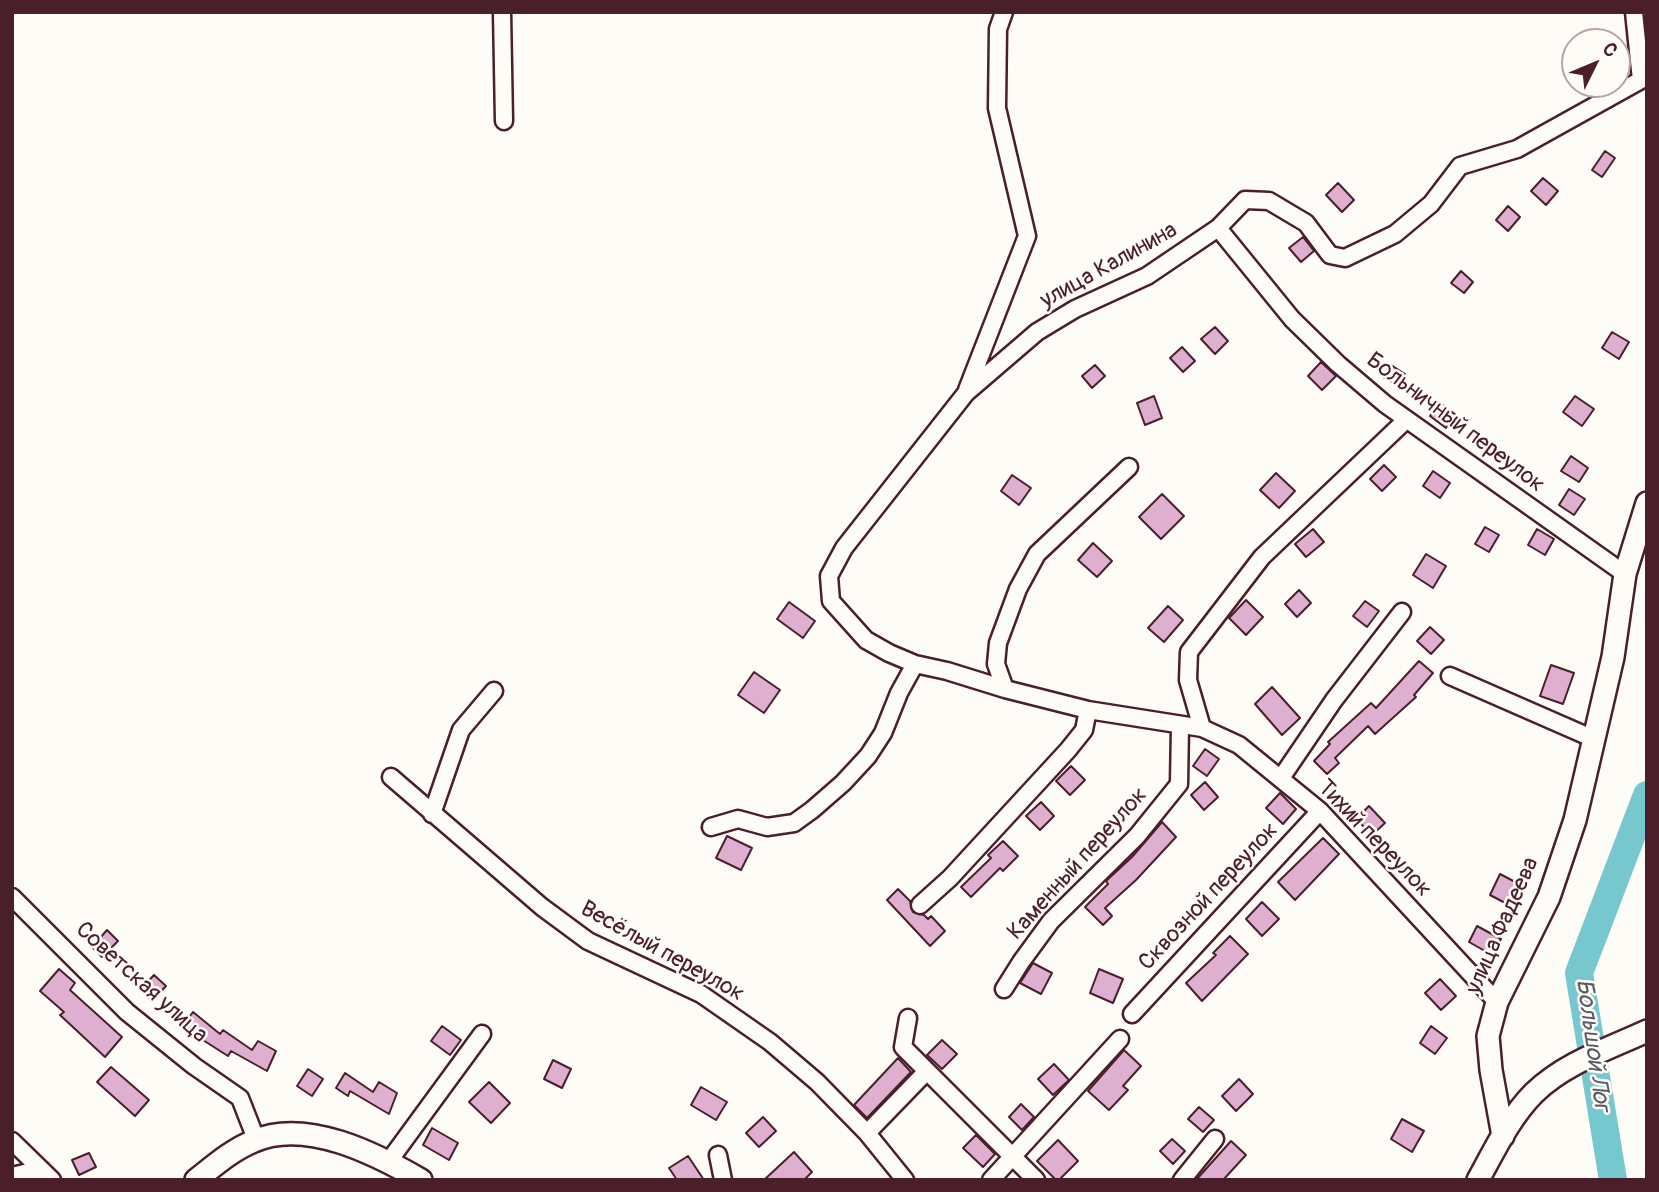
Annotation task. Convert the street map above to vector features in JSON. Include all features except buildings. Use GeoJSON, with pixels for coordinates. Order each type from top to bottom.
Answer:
{"type":"FeatureCollection","features":[{"type":"Feature","properties":{"kind":"street"},"geometry":{"type":"LineString","coordinates":[[502,12],[504,121]]}},
{"type":"Feature","properties":{"kind":"street"},"geometry":{"type":"LineString","coordinates":[[966,393],[1027,236],[997,108],[998,29],[1004,12]]}},
{"type":"Feature","properties":{"kind":"street","name":"улица Калинина"},"geometry":{"type":"LineString","coordinates":[[831,601],[829,576],[844,548],[966,393],[1037,332],[1075,309],[1147,276],[1217,228],[1245,200],[1269,201],[1306,223],[1330,255],[1345,258],[1395,234],[1431,204],[1460,166],[1517,149],[1644,82],[1634,12]]}},
{"type":"Feature","properties":{"kind":"street","name":"Больничный переулок"},"geometry":{"type":"LineString","coordinates":[[1217,228],[1292,319],[1338,364],[1385,404],[1625,574]]}},
{"type":"Feature","properties":{"kind":"street"},"geometry":{"type":"LineString","coordinates":[[1202,728],[1188,680],[1189,652],[1262,557],[1406,420]]}},
{"type":"Feature","properties":{"kind":"street"},"geometry":{"type":"LineString","coordinates":[[1005,689],[996,664],[998,643],[1018,589],[1037,554],[1129,467]]}},
{"type":"Feature","properties":{"kind":"street","name":"улица Фадеева"},"geometry":{"type":"LineString","coordinates":[[1503,1136],[1488,1036],[1497,1002],[1549,897],[1575,820],[1613,657],[1625,574],[1647,503]]}},
{"type":"Feature","properties":{"kind":"street","name":"Тихий переулок"},"geometry":{"type":"LineString","coordinates":[[831,601],[866,640],[915,664],[1088,710],[1202,728],[1239,745],[1320,811],[1497,1002]]}},
{"type":"Feature","properties":{"kind":"street"},"geometry":{"type":"LineString","coordinates":[[1281,778],[1334,699],[1402,612]]}},
{"type":"Feature","properties":{"kind":"street"},"geometry":{"type":"LineString","coordinates":[[711,827],[738,819],[767,827],[794,823],[812,810],[868,756],[883,733],[899,693],[915,664]]}},
{"type":"Feature","properties":{"kind":"street"},"geometry":{"type":"LineString","coordinates":[[1450,676],[1594,739]]}},
{"type":"Feature","properties":{"kind":"street"},"geometry":{"type":"LineString","coordinates":[[432,814],[461,730],[495,691]]}},
{"type":"Feature","properties":{"kind":"street"},"geometry":{"type":"LineString","coordinates":[[920,905],[986,840],[1068,750],[1084,730],[1088,710]]}},
{"type":"Feature","properties":{"kind":"street","name":"Каменный переулок"},"geometry":{"type":"LineString","coordinates":[[1004,989],[1051,921],[1137,836],[1179,784],[1181,726]]}},
{"type":"Feature","properties":{"kind":"street","name":"Весёлый переулок"},"geometry":{"type":"LineString","coordinates":[[391,777],[542,907],[588,941],[701,994],[770,1042],[817,1082],[867,1133],[905,1180]]}},
{"type":"Feature","properties":{"kind":"street","name":"Сквозной переулок"},"geometry":{"type":"LineString","coordinates":[[1132,1014],[1320,811]]}},
{"type":"Feature","properties":{"kind":"street","name":"Советская улица"},"geometry":{"type":"LineString","coordinates":[[12,897],[127,1012],[194,1066],[240,1098],[256,1139]]}},
{"type":"Feature","properties":{"kind":"street"},"geometry":{"type":"LineString","coordinates":[[908,1018],[903,1047],[1036,1180]]}},
{"type":"Feature","properties":{"kind":"street"},"geometry":{"type":"LineString","coordinates":[[389,1161],[482,1034]]}},
{"type":"Feature","properties":{"kind":"street"},"geometry":{"type":"LineString","coordinates":[[1478,1180],[1503,1136],[1534,1094],[1565,1069],[1641,1036]]}},
{"type":"Feature","properties":{"kind":"street"},"geometry":{"type":"LineString","coordinates":[[991,1180],[1120,1039]]}},
{"type":"Feature","properties":{"kind":"street"},"geometry":{"type":"LineString","coordinates":[[867,1133],[927,1071]]}},
{"type":"Feature","properties":{"kind":"street"},"geometry":{"type":"LineString","coordinates":[[196,1180],[232,1152],[256,1139],[285,1133],[350,1144],[389,1161],[421,1180]]}},
{"type":"Feature","properties":{"kind":"street"},"geometry":{"type":"LineString","coordinates":[[1182,1180],[1215,1139]]}},
{"type":"Feature","properties":{"kind":"street"},"geometry":{"type":"LineString","coordinates":[[12,1141],[46,1174]]}},
{"type":"Feature","properties":{"kind":"street"},"geometry":{"type":"LineString","coordinates":[[718,1155],[723,1180]]}},
{"type":"Feature","properties":{"kind":"street"},"geometry":{"type":"LineString","coordinates":[[12,1176],[46,1174]]}},
{"type":"Feature","properties":{"kind":"waterway","name":"Большой Лог"},"geometry":{"type":"LineString","coordinates":[[1613,1180],[1579,973],[1647,795]]}}]}
